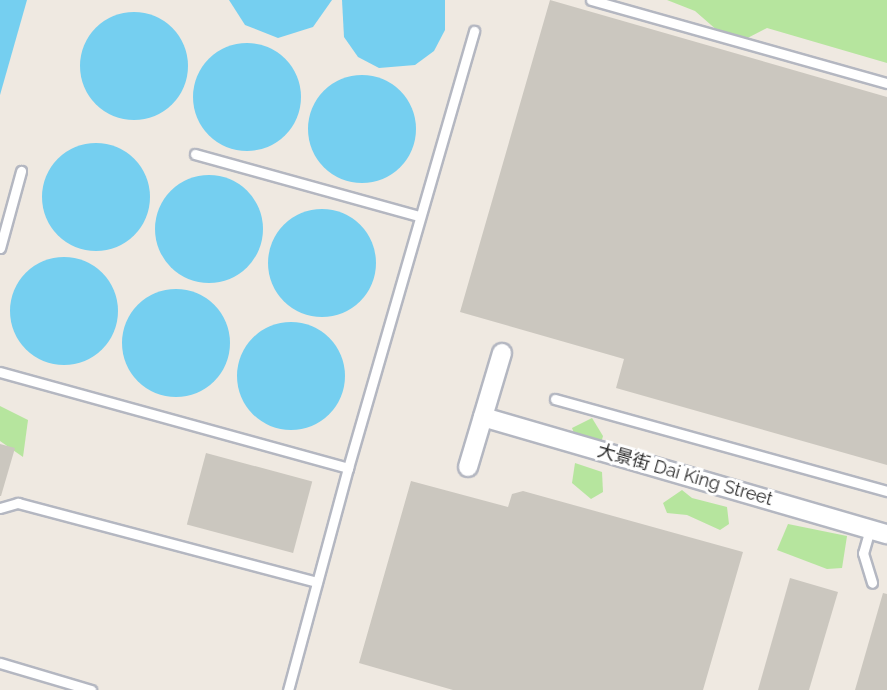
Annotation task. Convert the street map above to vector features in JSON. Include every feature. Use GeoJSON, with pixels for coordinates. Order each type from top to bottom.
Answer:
{"type":"FeatureCollection","features":[{"type":"Feature","properties":{"kind":"street"},"geometry":{"type":"LineString","coordinates":[[468,467],[502,352]]}},
{"type":"Feature","properties":{"kind":"street","name":"大景街 Dai King Street"},"geometry":{"type":"LineString","coordinates":[[482,417],[878,531]]}},
{"type":"Feature","properties":{"kind":"lane"},"geometry":{"type":"LineString","coordinates":[[591,0],[887,83]]}},
{"type":"Feature","properties":{"kind":"lane"},"geometry":{"type":"LineString","coordinates":[[288,690],[418,216],[474,31]]}},
{"type":"Feature","properties":{"kind":"lane"},"geometry":{"type":"LineString","coordinates":[[195,154],[418,216]]}},
{"type":"Feature","properties":{"kind":"lane"},"geometry":{"type":"LineString","coordinates":[[0,248],[21,171]]}},
{"type":"Feature","properties":{"kind":"lane"},"geometry":{"type":"LineString","coordinates":[[0,372],[348,468]]}},
{"type":"Feature","properties":{"kind":"lane"},"geometry":{"type":"LineString","coordinates":[[555,399],[887,491]]}},
{"type":"Feature","properties":{"kind":"lane"},"geometry":{"type":"LineString","coordinates":[[0,508],[18,503],[317,582]]}},
{"type":"Feature","properties":{"kind":"lane"},"geometry":{"type":"LineString","coordinates":[[872,583],[863,553],[878,531]]}},
{"type":"Feature","properties":{"kind":"lane"},"geometry":{"type":"LineString","coordinates":[[0,663],[91,690]]}},
{"type":"Feature","properties":{"kind":"green space"},"geometry":{"type":"Polygon","coordinates":[[[667,0],[887,0],[887,63],[767,28],[734,45],[695,11],[667,0]]]}},
{"type":"Feature","properties":{"kind":"green space"},"geometry":{"type":"Polygon","coordinates":[[[0,406],[28,420],[23,457],[0,441],[0,406]]]}},
{"type":"Feature","properties":{"kind":"green space"},"geometry":{"type":"Polygon","coordinates":[[[592,418],[603,436],[598,454],[581,451],[572,428],[592,418]]]}},
{"type":"Feature","properties":{"kind":"green space"},"geometry":{"type":"Polygon","coordinates":[[[575,463],[602,472],[603,492],[591,499],[572,483],[575,463]]]}},
{"type":"Feature","properties":{"kind":"green space"},"geometry":{"type":"Polygon","coordinates":[[[682,490],[692,498],[727,507],[729,524],[720,530],[687,515],[667,513],[663,503],[682,490]]]}},
{"type":"Feature","properties":{"kind":"green space"},"geometry":{"type":"Polygon","coordinates":[[[788,524],[847,536],[842,568],[827,569],[777,550],[788,524]]]}},
{"type":"Feature","properties":{"kind":"water"},"geometry":{"type":"Polygon","coordinates":[[[0,0],[27,0],[0,95],[0,0]]]}},
{"type":"Feature","properties":{"kind":"water"},"geometry":{"type":"Polygon","coordinates":[[[229,0],[332,0],[313,27],[278,38],[245,25],[229,0]]]}},
{"type":"Feature","properties":{"kind":"water"},"geometry":{"type":"Polygon","coordinates":[[[342,0],[445,0],[445,30],[434,51],[415,65],[379,68],[358,57],[344,37],[342,0]]]}},
{"type":"Feature","properties":{"kind":"water"},"geometry":{"type":"Polygon","coordinates":[[[134,12],[155,16],[172,28],[184,45],[188,66],[184,87],[172,104],[155,116],[134,120],[113,116],[96,104],[84,87],[80,66],[84,45],[96,28],[113,16],[134,12]]]}},
{"type":"Feature","properties":{"kind":"water"},"geometry":{"type":"Polygon","coordinates":[[[247,43],[268,47],[285,59],[297,76],[301,97],[297,118],[285,135],[268,147],[247,151],[226,147],[209,135],[197,118],[193,97],[197,76],[209,59],[226,47],[247,43]]]}},
{"type":"Feature","properties":{"kind":"water"},"geometry":{"type":"Polygon","coordinates":[[[362,75],[383,79],[400,91],[412,108],[416,129],[412,150],[400,167],[383,179],[362,183],[341,179],[324,167],[312,150],[308,129],[312,108],[324,91],[341,79],[362,75]]]}},
{"type":"Feature","properties":{"kind":"water"},"geometry":{"type":"Polygon","coordinates":[[[96,143],[117,147],[134,159],[146,176],[150,197],[146,218],[134,235],[117,247],[96,251],[75,247],[58,235],[46,218],[42,197],[46,176],[58,159],[75,147],[96,143]]]}},
{"type":"Feature","properties":{"kind":"water"},"geometry":{"type":"Polygon","coordinates":[[[209,175],[230,179],[247,191],[259,208],[263,229],[259,250],[247,267],[230,279],[209,283],[188,279],[171,267],[159,250],[155,229],[159,208],[171,191],[188,179],[209,175]]]}},
{"type":"Feature","properties":{"kind":"water"},"geometry":{"type":"Polygon","coordinates":[[[322,209],[343,213],[360,225],[372,242],[376,263],[372,284],[360,301],[343,313],[322,317],[301,313],[284,301],[272,284],[268,263],[272,242],[284,225],[301,213],[322,209]]]}},
{"type":"Feature","properties":{"kind":"water"},"geometry":{"type":"Polygon","coordinates":[[[64,257],[85,261],[102,273],[114,290],[118,311],[114,332],[102,349],[85,361],[64,365],[43,361],[26,349],[14,332],[10,311],[14,290],[26,273],[43,261],[64,257]]]}},
{"type":"Feature","properties":{"kind":"water"},"geometry":{"type":"Polygon","coordinates":[[[176,289],[197,293],[214,305],[226,322],[230,343],[226,364],[214,381],[197,393],[176,397],[155,393],[138,381],[126,364],[122,343],[126,322],[138,305],[155,293],[176,289]]]}},
{"type":"Feature","properties":{"kind":"water"},"geometry":{"type":"Polygon","coordinates":[[[291,322],[312,326],[329,338],[341,355],[345,376],[341,397],[329,414],[312,426],[291,430],[270,426],[253,414],[241,397],[237,376],[241,355],[253,338],[270,326],[291,322]]]}},
{"type":"Feature","properties":{"kind":"building"},"geometry":{"type":"Polygon","coordinates":[[[550,0],[887,97],[887,465],[616,388],[624,359],[460,312],[550,0]]]}},
{"type":"Feature","properties":{"kind":"building"},"geometry":{"type":"Polygon","coordinates":[[[0,444],[15,448],[1,496],[0,496],[0,444]]]}},
{"type":"Feature","properties":{"kind":"building"},"geometry":{"type":"Polygon","coordinates":[[[206,453],[312,481],[293,553],[187,524],[206,453]]]}},
{"type":"Feature","properties":{"kind":"building"},"geometry":{"type":"Polygon","coordinates":[[[411,481],[508,507],[512,494],[523,491],[743,552],[703,690],[453,690],[359,663],[411,481]]]}},
{"type":"Feature","properties":{"kind":"building"},"geometry":{"type":"Polygon","coordinates":[[[790,578],[838,592],[809,690],[758,690],[790,578]]]}},
{"type":"Feature","properties":{"kind":"building"},"geometry":{"type":"Polygon","coordinates":[[[883,593],[887,594],[887,690],[855,690],[883,593]]]}}]}
